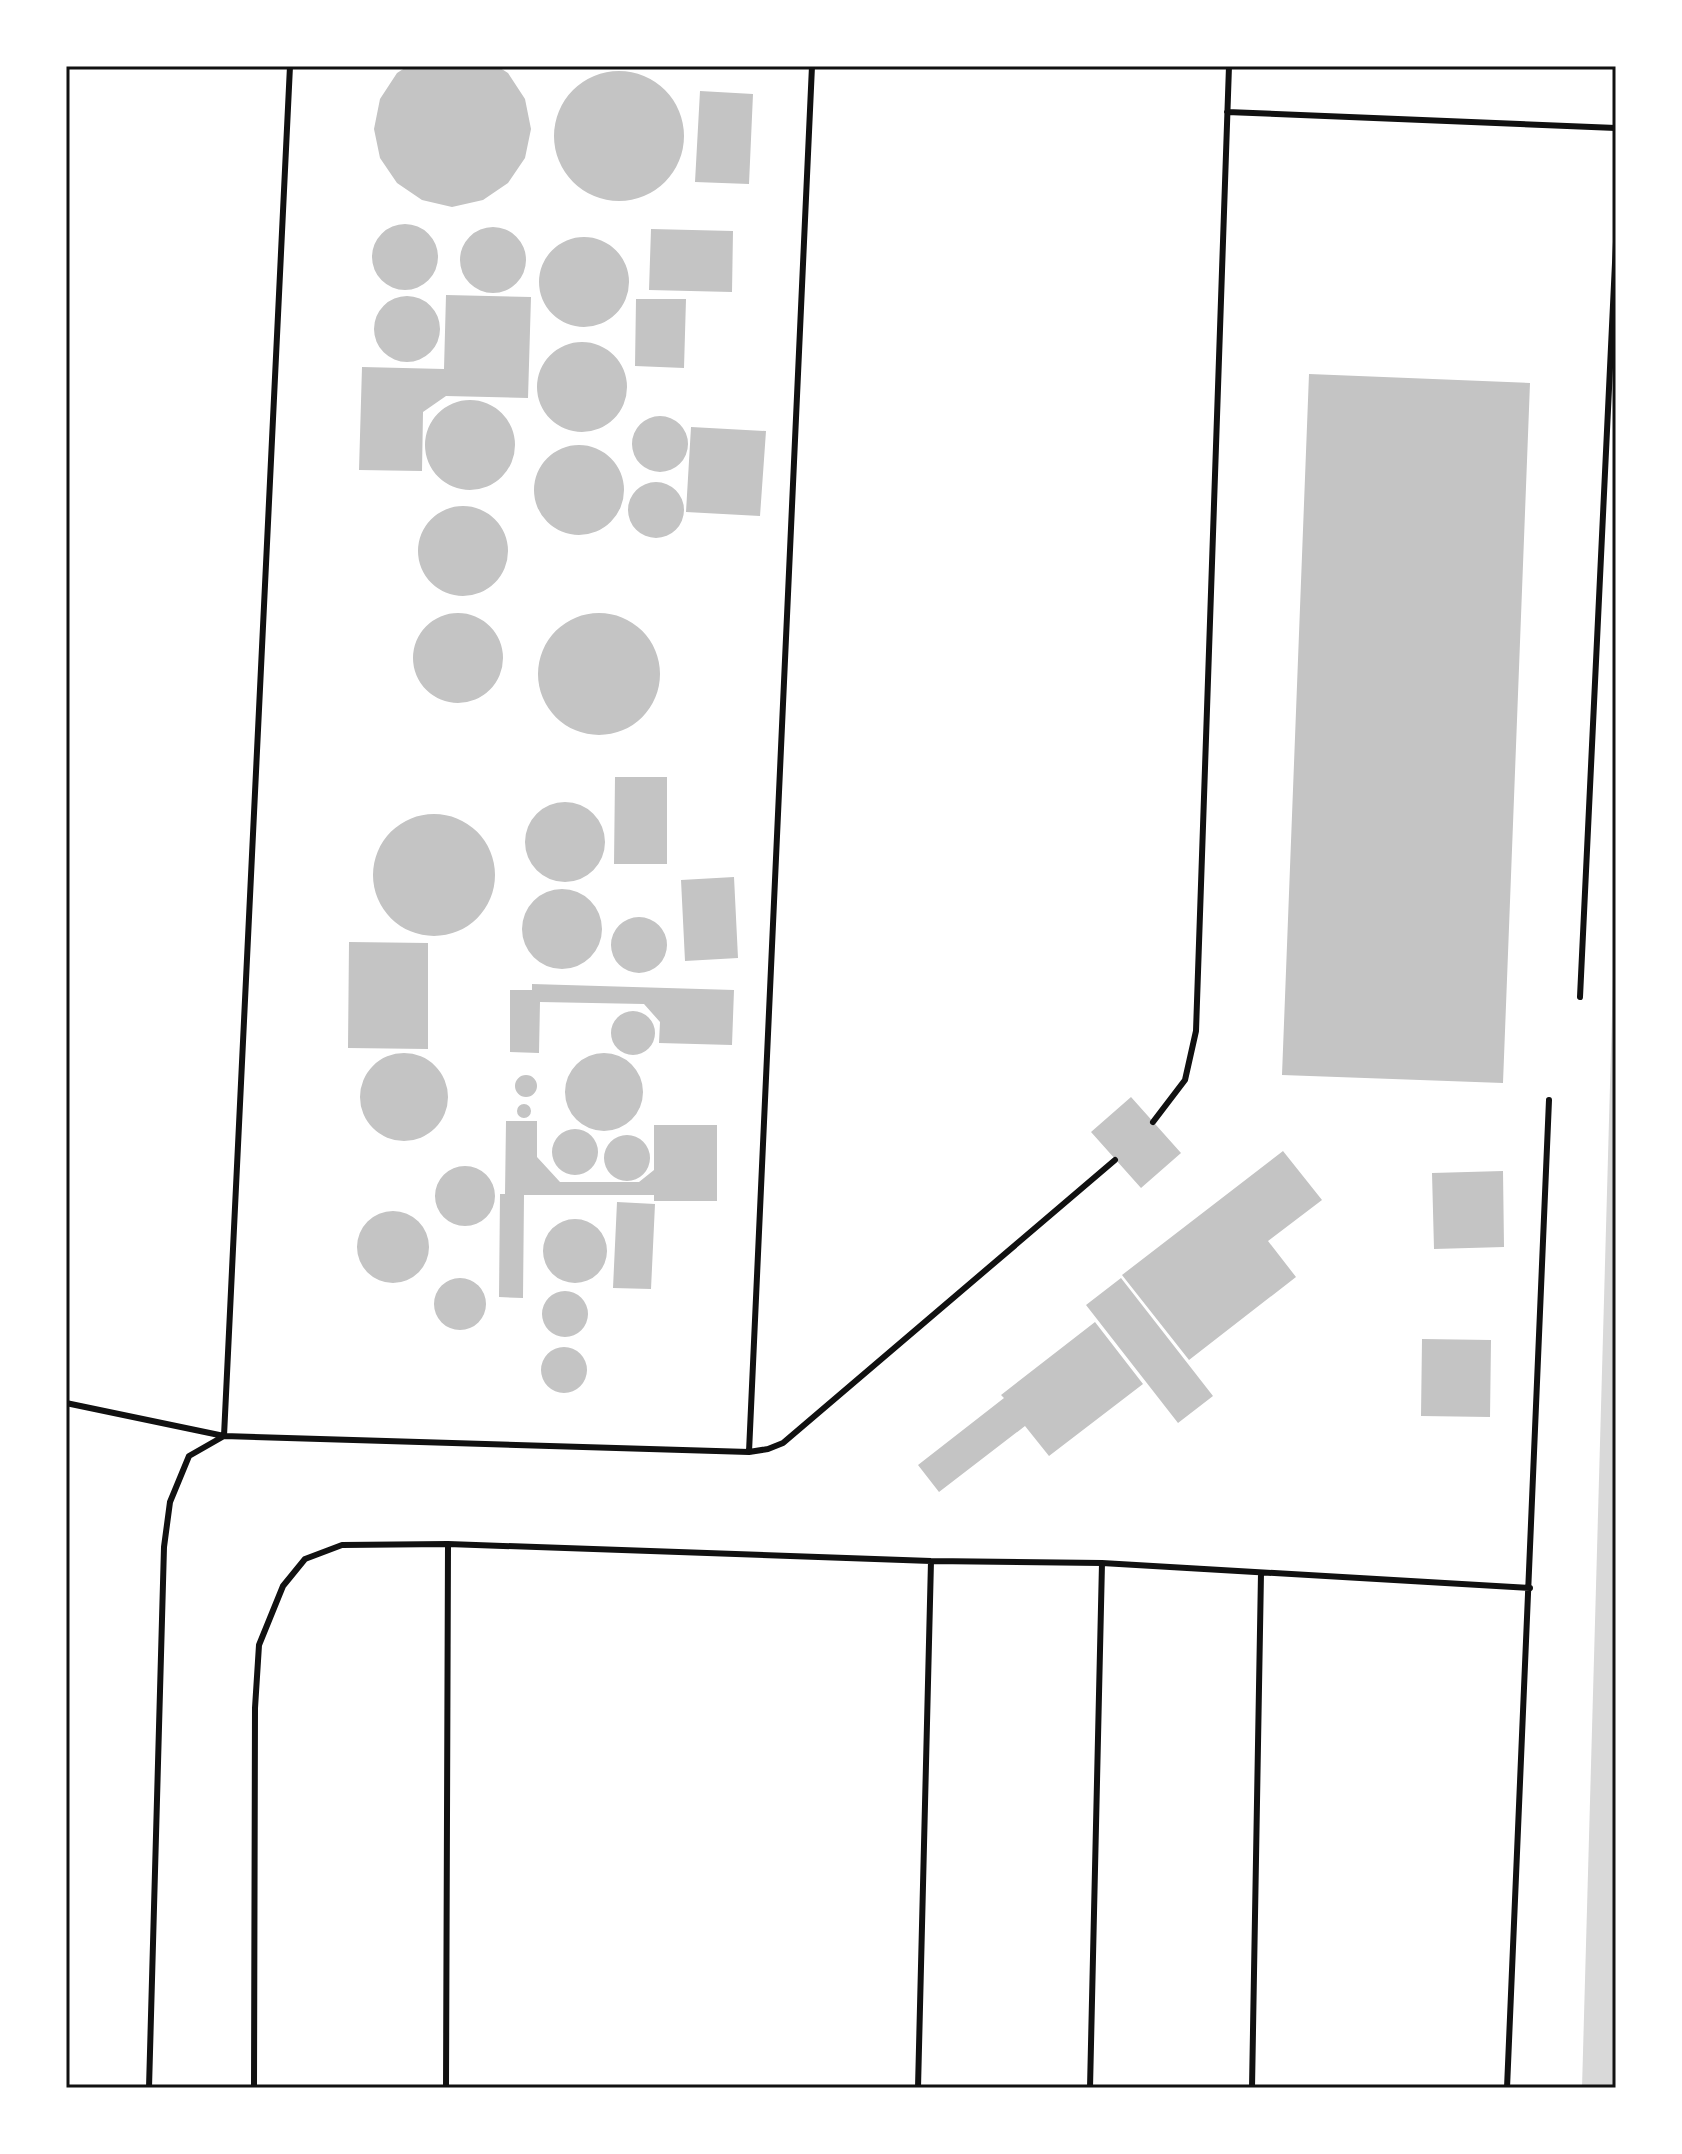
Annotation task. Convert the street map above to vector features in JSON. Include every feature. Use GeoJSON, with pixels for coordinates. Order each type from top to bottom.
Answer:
{"type":"FeatureCollection","features":[{"type":"Feature","properties":{"kind":"lane"},"geometry":{"type":"LineString","coordinates":[[224,1436],[290,66]]}},
{"type":"Feature","properties":{"kind":"lane"},"geometry":{"type":"LineString","coordinates":[[749,1452],[812,66]]}},
{"type":"Feature","properties":{"kind":"lane"},"geometry":{"type":"LineString","coordinates":[[1153,1122],[1185,1080],[1196,1031],[1229,66]]}},
{"type":"Feature","properties":{"kind":"lane"},"geometry":{"type":"LineString","coordinates":[[1227,112],[1616,128]]}},
{"type":"Feature","properties":{"kind":"lane"},"geometry":{"type":"LineString","coordinates":[[1580,997],[1616,242]]}},
{"type":"Feature","properties":{"kind":"lane"},"geometry":{"type":"LineString","coordinates":[[1507,2088],[1549,1100]]}},
{"type":"Feature","properties":{"kind":"lane"},"geometry":{"type":"LineString","coordinates":[[66,1403],[224,1436],[749,1452],[768,1449],[783,1443],[1115,1160]]}},
{"type":"Feature","properties":{"kind":"lane"},"geometry":{"type":"LineString","coordinates":[[149,2088],[164,1547],[170,1502],[189,1456],[224,1436]]}},
{"type":"Feature","properties":{"kind":"lane"},"geometry":{"type":"LineString","coordinates":[[254,2088],[255,1708],[259,1645],[283,1586],[305,1559],[342,1545],[448,1544],[931,1561],[1102,1563],[1530,1588]]}},
{"type":"Feature","properties":{"kind":"lane"},"geometry":{"type":"LineString","coordinates":[[446,2088],[448,1544]]}},
{"type":"Feature","properties":{"kind":"lane"},"geometry":{"type":"LineString","coordinates":[[918,2088],[931,1561]]}},
{"type":"Feature","properties":{"kind":"lane"},"geometry":{"type":"LineString","coordinates":[[1090,2088],[1102,1563]]}},
{"type":"Feature","properties":{"kind":"lane"},"geometry":{"type":"LineString","coordinates":[[1252,2088],[1261,1573]]}},
{"type":"Feature","properties":{"kind":"shaded area"},"geometry":{"type":"Polygon","coordinates":[[[1616,870],[1616,2088],[1582,2088],[1616,870]]]}},
{"type":"Feature","properties":{"kind":"building"},"geometry":{"type":"Polygon","coordinates":[[[408,66],[497,66],[508,73],[525,99],[531,129],[525,158],[508,183],[483,200],[452,207],[422,200],[397,183],[380,158],[374,129],[380,99],[397,73],[408,66]]]}},
{"type":"Feature","properties":{"kind":"building"},"geometry":{"type":"Polygon","coordinates":[[[619,71],[644,76],[665,90],[679,111],[684,136],[679,161],[665,182],[644,196],[619,201],[594,196],[573,182],[559,161],[554,136],[559,111],[573,90],[594,76],[619,71]]]}},
{"type":"Feature","properties":{"kind":"building"},"geometry":{"type":"Polygon","coordinates":[[[700,91],[753,94],[749,184],[695,182],[700,91]]]}},
{"type":"Feature","properties":{"kind":"building"},"geometry":{"type":"Polygon","coordinates":[[[398,224],[412,224],[424,229],[433,238],[438,257],[436,270],[429,281],[412,290],[398,290],[386,285],[377,276],[372,264],[372,250],[377,238],[386,229],[398,224]]]}},
{"type":"Feature","properties":{"kind":"building"},"geometry":{"type":"Polygon","coordinates":[[[486,227],[500,227],[512,232],[521,241],[526,260],[524,273],[517,284],[500,293],[486,293],[474,288],[465,279],[460,267],[460,253],[465,241],[474,232],[486,227]]]}},
{"type":"Feature","properties":{"kind":"building"},"geometry":{"type":"Polygon","coordinates":[[[651,229],[733,231],[732,292],[649,290],[651,229]]]}},
{"type":"Feature","properties":{"kind":"building"},"geometry":{"type":"Polygon","coordinates":[[[584,237],[601,240],[616,250],[626,265],[629,282],[626,299],[616,314],[601,324],[584,327],[567,324],[552,314],[542,299],[539,282],[542,265],[552,250],[567,240],[584,237]]]}},
{"type":"Feature","properties":{"kind":"building"},"geometry":{"type":"Polygon","coordinates":[[[446,295],[531,297],[528,398],[446,396],[423,412],[422,471],[359,470],[362,367],[444,369],[446,295]]]}},
{"type":"Feature","properties":{"kind":"building"},"geometry":{"type":"Polygon","coordinates":[[[400,296],[414,296],[426,301],[435,310],[440,329],[438,342],[431,353],[414,362],[400,362],[388,357],[379,348],[374,336],[374,322],[379,310],[388,301],[400,296]]]}},
{"type":"Feature","properties":{"kind":"building"},"geometry":{"type":"Polygon","coordinates":[[[636,299],[686,299],[684,368],[635,366],[636,299]]]}},
{"type":"Feature","properties":{"kind":"building"},"geometry":{"type":"Polygon","coordinates":[[[582,342],[599,345],[614,355],[624,370],[627,387],[624,404],[614,419],[599,429],[582,432],[565,429],[550,419],[540,404],[537,387],[540,370],[550,355],[565,345],[582,342]]]}},
{"type":"Feature","properties":{"kind":"building"},"geometry":{"type":"Polygon","coordinates":[[[1309,374],[1530,383],[1503,1083],[1282,1075],[1309,374]]]}},
{"type":"Feature","properties":{"kind":"building"},"geometry":{"type":"Polygon","coordinates":[[[461,400],[479,400],[495,407],[508,420],[515,436],[515,454],[508,470],[495,483],[479,490],[461,490],[445,483],[432,470],[425,454],[425,436],[432,420],[445,407],[461,400]]]}},
{"type":"Feature","properties":{"kind":"building"},"geometry":{"type":"Polygon","coordinates":[[[660,416],[680,424],[688,444],[680,464],[660,472],[640,464],[632,444],[640,424],[660,416]]]}},
{"type":"Feature","properties":{"kind":"building"},"geometry":{"type":"Polygon","coordinates":[[[691,427],[766,431],[760,516],[686,512],[691,427]]]}},
{"type":"Feature","properties":{"kind":"building"},"geometry":{"type":"Polygon","coordinates":[[[579,445],[596,448],[611,458],[621,473],[624,490],[621,507],[611,522],[596,532],[579,535],[562,532],[547,522],[537,507],[534,490],[537,473],[547,458],[562,448],[579,445]]]}},
{"type":"Feature","properties":{"kind":"building"},"geometry":{"type":"Polygon","coordinates":[[[656,482],[676,490],[684,510],[676,530],[656,538],[636,530],[628,510],[636,490],[656,482]]]}},
{"type":"Feature","properties":{"kind":"building"},"geometry":{"type":"Polygon","coordinates":[[[454,506],[472,506],[488,513],[501,526],[508,542],[508,560],[501,576],[488,589],[472,596],[454,596],[438,589],[425,576],[418,560],[418,542],[425,526],[438,513],[454,506]]]}},
{"type":"Feature","properties":{"kind":"building"},"geometry":{"type":"Polygon","coordinates":[[[449,613],[467,613],[483,620],[496,633],[503,649],[503,667],[496,683],[483,696],[467,703],[449,703],[433,696],[420,683],[413,667],[413,649],[420,633],[433,620],[449,613]]]}},
{"type":"Feature","properties":{"kind":"building"},"geometry":{"type":"Polygon","coordinates":[[[599,613],[622,618],[642,631],[655,651],[660,674],[655,697],[642,717],[622,730],[599,735],[576,730],[556,717],[543,697],[538,674],[543,651],[556,631],[576,618],[599,613]]]}},
{"type":"Feature","properties":{"kind":"building"},"geometry":{"type":"Polygon","coordinates":[[[615,777],[667,777],[667,864],[614,864],[615,777]]]}},
{"type":"Feature","properties":{"kind":"building"},"geometry":{"type":"Polygon","coordinates":[[[565,802],[580,805],[593,814],[602,827],[605,842],[602,857],[593,870],[580,879],[565,882],[550,879],[537,870],[528,857],[525,842],[528,827],[537,814],[550,805],[565,802]]]}},
{"type":"Feature","properties":{"kind":"building"},"geometry":{"type":"Polygon","coordinates":[[[434,814],[457,818],[477,832],[491,852],[495,875],[491,898],[477,918],[457,932],[434,936],[411,932],[391,918],[377,898],[373,875],[377,852],[391,832],[411,818],[434,814]]]}},
{"type":"Feature","properties":{"kind":"building"},"geometry":{"type":"Polygon","coordinates":[[[734,877],[738,958],[685,961],[681,880],[734,877]]]}},
{"type":"Feature","properties":{"kind":"building"},"geometry":{"type":"Polygon","coordinates":[[[562,889],[577,892],[590,901],[599,914],[602,929],[599,944],[590,957],[577,966],[562,969],[547,966],[534,957],[525,944],[522,929],[525,914],[534,901],[547,892],[562,889]]]}},
{"type":"Feature","properties":{"kind":"building"},"geometry":{"type":"Polygon","coordinates":[[[639,917],[659,925],[667,945],[659,965],[639,973],[619,965],[611,945],[619,925],[639,917]]]}},
{"type":"Feature","properties":{"kind":"building"},"geometry":{"type":"Polygon","coordinates":[[[349,942],[428,943],[428,1049],[348,1048],[349,942]]]}},
{"type":"Feature","properties":{"kind":"building"},"geometry":{"type":"Polygon","coordinates":[[[532,984],[734,990],[732,1045],[659,1043],[660,1022],[644,1004],[540,1002],[539,1053],[510,1052],[510,990],[532,990],[532,984]]]}},
{"type":"Feature","properties":{"kind":"building"},"geometry":{"type":"Polygon","coordinates":[[[633,1011],[648,1018],[655,1033],[648,1048],[633,1055],[618,1048],[611,1033],[618,1018],[633,1011]]]}},
{"type":"Feature","properties":{"kind":"building"},"geometry":{"type":"Polygon","coordinates":[[[395,1053],[413,1053],[429,1060],[441,1072],[448,1088],[448,1106],[441,1122],[429,1134],[413,1141],[395,1141],[379,1134],[367,1122],[360,1106],[360,1088],[367,1072],[379,1060],[395,1053]]]}},
{"type":"Feature","properties":{"kind":"building"},"geometry":{"type":"Polygon","coordinates":[[[604,1053],[619,1056],[636,1070],[643,1092],[640,1107],[626,1124],[604,1131],[589,1128],[572,1114],[565,1092],[568,1077],[582,1060],[604,1053]]]}},
{"type":"Feature","properties":{"kind":"building"},"geometry":{"type":"Polygon","coordinates":[[[522,1075],[530,1075],[537,1086],[530,1097],[522,1097],[515,1090],[515,1082],[522,1075]]]}},
{"type":"Feature","properties":{"kind":"building"},"geometry":{"type":"Polygon","coordinates":[[[1131,1097],[1181,1153],[1141,1188],[1091,1132],[1131,1097]]]}},
{"type":"Feature","properties":{"kind":"building"},"geometry":{"type":"Polygon","coordinates":[[[524,1104],[531,1111],[524,1118],[517,1111],[524,1104]]]}},
{"type":"Feature","properties":{"kind":"building"},"geometry":{"type":"Polygon","coordinates":[[[506,1121],[537,1121],[537,1157],[560,1182],[639,1182],[654,1170],[654,1125],[717,1125],[717,1201],[654,1201],[654,1195],[524,1195],[523,1298],[499,1297],[500,1194],[505,1194],[506,1121]]]}},
{"type":"Feature","properties":{"kind":"building"},"geometry":{"type":"Polygon","coordinates":[[[575,1129],[591,1136],[598,1152],[591,1168],[575,1175],[559,1168],[552,1152],[559,1136],[575,1129]]]}},
{"type":"Feature","properties":{"kind":"building"},"geometry":{"type":"Polygon","coordinates":[[[627,1135],[643,1142],[650,1158],[643,1174],[627,1181],[611,1174],[604,1158],[611,1142],[627,1135]]]}},
{"type":"Feature","properties":{"kind":"building"},"geometry":{"type":"Polygon","coordinates":[[[1283,1151],[1322,1200],[1268,1241],[1296,1277],[1189,1360],[1122,1275],[1283,1151]]]}},
{"type":"Feature","properties":{"kind":"building"},"geometry":{"type":"Polygon","coordinates":[[[465,1166],[486,1175],[495,1196],[486,1217],[465,1226],[444,1217],[435,1196],[444,1175],[465,1166]]]}},
{"type":"Feature","properties":{"kind":"building"},"geometry":{"type":"Polygon","coordinates":[[[1503,1171],[1504,1247],[1434,1249],[1432,1173],[1503,1171]]]}},
{"type":"Feature","properties":{"kind":"building"},"geometry":{"type":"Polygon","coordinates":[[[617,1202],[655,1204],[651,1289],[613,1288],[617,1202]]]}},
{"type":"Feature","properties":{"kind":"building"},"geometry":{"type":"Polygon","coordinates":[[[400,1211],[419,1221],[427,1233],[427,1261],[419,1273],[407,1281],[386,1283],[367,1273],[359,1261],[357,1240],[367,1221],[379,1213],[400,1211]]]}},
{"type":"Feature","properties":{"kind":"building"},"geometry":{"type":"Polygon","coordinates":[[[575,1219],[587,1221],[598,1228],[605,1239],[605,1263],[598,1274],[587,1281],[575,1283],[563,1281],[552,1274],[545,1263],[543,1251],[545,1239],[552,1228],[563,1221],[575,1219]]]}},
{"type":"Feature","properties":{"kind":"building"},"geometry":{"type":"Polygon","coordinates":[[[460,1278],[479,1285],[486,1304],[479,1323],[460,1330],[441,1323],[434,1304],[441,1285],[460,1278]]]}},
{"type":"Feature","properties":{"kind":"building"},"geometry":{"type":"Polygon","coordinates":[[[1121,1278],[1213,1396],[1178,1423],[1086,1305],[1121,1278]]]}},
{"type":"Feature","properties":{"kind":"building"},"geometry":{"type":"Polygon","coordinates":[[[565,1291],[574,1292],[581,1298],[587,1305],[587,1323],[581,1330],[574,1336],[565,1337],[556,1336],[549,1330],[543,1323],[542,1314],[543,1305],[549,1298],[556,1292],[565,1291]]]}},
{"type":"Feature","properties":{"kind":"building"},"geometry":{"type":"Polygon","coordinates":[[[1095,1322],[1143,1384],[1049,1456],[1025,1426],[939,1492],[918,1465],[1095,1322]]]}},
{"type":"Feature","properties":{"kind":"building"},"geometry":{"type":"Polygon","coordinates":[[[1422,1339],[1491,1340],[1490,1417],[1421,1416],[1422,1339]]]}},
{"type":"Feature","properties":{"kind":"building"},"geometry":{"type":"Polygon","coordinates":[[[564,1347],[581,1353],[587,1370],[581,1387],[564,1393],[547,1387],[541,1370],[547,1353],[564,1347]]]}}]}
